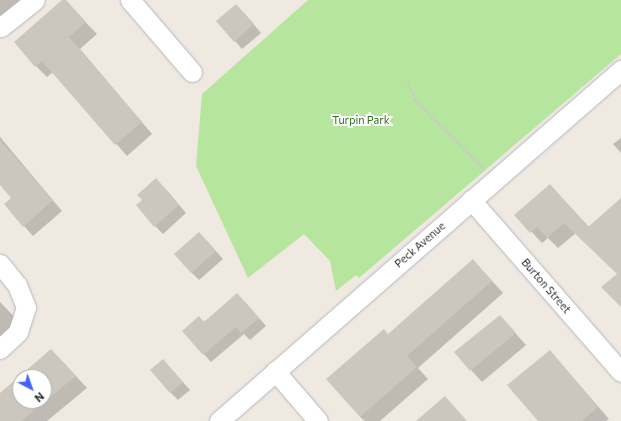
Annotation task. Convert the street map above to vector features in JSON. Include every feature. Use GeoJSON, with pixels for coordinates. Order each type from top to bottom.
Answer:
{"type":"FeatureCollection","features":[{"type":"Feature","properties":{"kind":"street"},"geometry":{"type":"LineString","coordinates":[[2,27],[35,0]]}},
{"type":"Feature","properties":{"kind":"street"},"geometry":{"type":"LineString","coordinates":[[130,0],[192,72]]}},
{"type":"Feature","properties":{"kind":"street","name":"Peck Avenue"},"geometry":{"type":"LineString","coordinates":[[219,421],[621,70]]}},
{"type":"Feature","properties":{"kind":"street","name":"Burton Street"},"geometry":{"type":"LineString","coordinates":[[471,200],[621,372]]}},
{"type":"Feature","properties":{"kind":"street"},"geometry":{"type":"LineString","coordinates":[[0,264],[17,285],[26,307],[18,332],[0,349]]}},
{"type":"Feature","properties":{"kind":"street"},"geometry":{"type":"LineString","coordinates":[[275,371],[318,421]]}},
{"type":"Feature","properties":{"kind":"path"},"geometry":{"type":"LineString","coordinates":[[408,84],[417,102],[486,170]]}},
{"type":"Feature","properties":{"kind":"green space","name":"Turpin Park"},"geometry":{"type":"Polygon","coordinates":[[[308,0],[621,0],[621,54],[359,278],[356,275],[336,291],[330,261],[304,234],[248,278],[196,166],[202,94],[308,0]]]}},
{"type":"Feature","properties":{"kind":"building"},"geometry":{"type":"Polygon","coordinates":[[[62,0],[66,0],[86,22],[69,37],[142,122],[115,145],[42,61],[35,67],[14,42],[62,0]]]}},
{"type":"Feature","properties":{"kind":"building"},"geometry":{"type":"Polygon","coordinates":[[[236,4],[254,24],[234,42],[216,21],[236,4]]]}},
{"type":"Feature","properties":{"kind":"building"},"geometry":{"type":"Polygon","coordinates":[[[0,140],[53,200],[23,227],[4,204],[11,198],[0,185],[0,140]]]}},
{"type":"Feature","properties":{"kind":"building"},"geometry":{"type":"Polygon","coordinates":[[[156,178],[179,205],[154,227],[136,205],[142,200],[137,195],[156,178]]]}},
{"type":"Feature","properties":{"kind":"building"},"geometry":{"type":"Polygon","coordinates":[[[550,184],[588,227],[621,198],[621,307],[601,287],[617,274],[564,223],[547,238],[537,227],[530,233],[514,215],[550,184]]]}},
{"type":"Feature","properties":{"kind":"building"},"geometry":{"type":"Polygon","coordinates":[[[199,232],[216,251],[191,273],[174,254],[199,232]]]}},
{"type":"Feature","properties":{"kind":"building"},"geometry":{"type":"Polygon","coordinates":[[[473,259],[492,281],[407,356],[417,367],[360,417],[326,379],[384,329],[388,334],[473,259]]]}},
{"type":"Feature","properties":{"kind":"building"},"geometry":{"type":"Polygon","coordinates":[[[237,293],[259,318],[241,333],[236,327],[203,355],[182,331],[199,316],[204,322],[237,293]]]}},
{"type":"Feature","properties":{"kind":"building"},"geometry":{"type":"Polygon","coordinates":[[[500,315],[516,333],[470,371],[454,352],[500,315]]]}},
{"type":"Feature","properties":{"kind":"building"},"geometry":{"type":"Polygon","coordinates":[[[51,349],[76,376],[52,396],[52,369],[28,369],[51,349]]]}},
{"type":"Feature","properties":{"kind":"building"},"geometry":{"type":"Polygon","coordinates":[[[550,350],[598,407],[582,421],[538,421],[507,385],[550,350]]]}},
{"type":"Feature","properties":{"kind":"building"},"geometry":{"type":"Polygon","coordinates":[[[163,359],[183,382],[170,393],[150,370],[163,359]]]}},
{"type":"Feature","properties":{"kind":"building"},"geometry":{"type":"Polygon","coordinates":[[[12,383],[12,409],[36,409],[21,421],[0,421],[0,393],[12,383]]]}},
{"type":"Feature","properties":{"kind":"building"},"geometry":{"type":"Polygon","coordinates":[[[445,396],[467,421],[416,421],[445,396]]]}}]}
